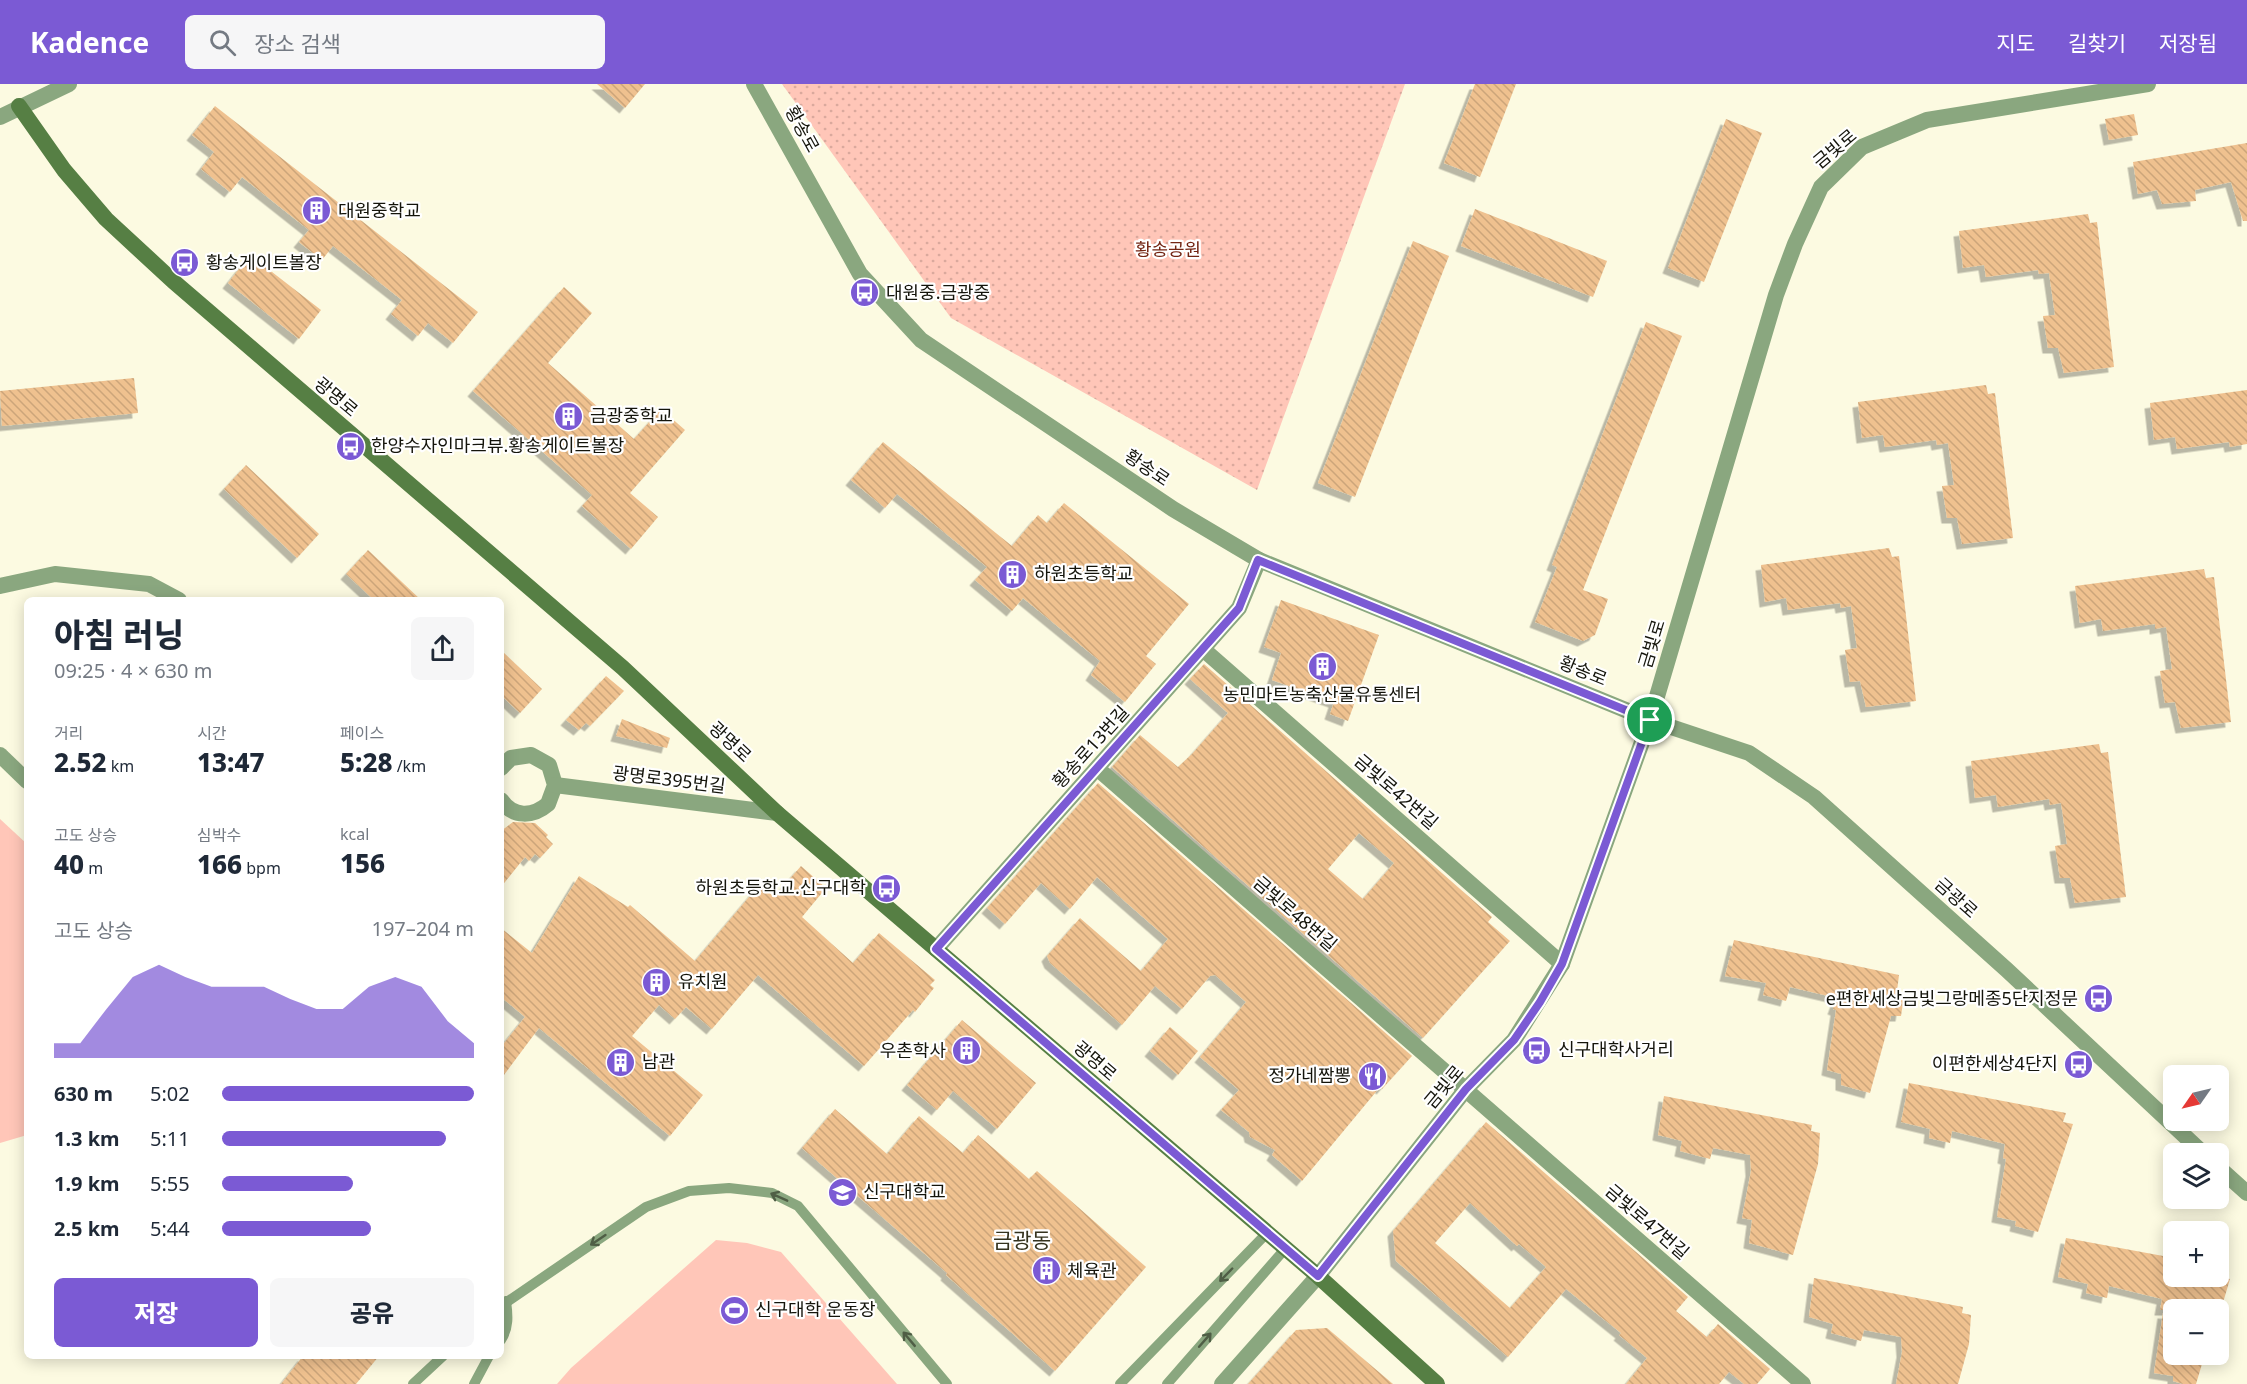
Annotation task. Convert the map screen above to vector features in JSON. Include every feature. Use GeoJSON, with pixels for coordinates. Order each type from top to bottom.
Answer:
{"type":"FeatureCollection","features":[{"type":"Feature","properties":{"kind":"main road","name":"광명로"},"geometry":{"type":"LineString","coordinates":[[19,106],[64,170],[106,219],[300,393],[622,668],[777,813],[1318,1276],[1437,1384]]}},
{"type":"Feature","properties":{"kind":"street"},"geometry":{"type":"LineString","coordinates":[[0,117],[69,84]]}},
{"type":"Feature","properties":{"kind":"street","name":"황송로"},"geometry":{"type":"LineString","coordinates":[[754,84],[860,274],[921,340],[1173,509],[1258,560],[1650,720]]}},
{"type":"Feature","properties":{"kind":"street","name":"금빛로"},"geometry":{"type":"LineString","coordinates":[[1229,1382],[1318,1276],[1466,1089],[1514,1040],[1562,964],[1650,720],[1776,295],[1795,244],[1821,187],[1862,147],[1927,120],[2148,84]]}},
{"type":"Feature","properties":{"kind":"street","name":"황송로13번길"},"geometry":{"type":"LineString","coordinates":[[936,949],[1239,608],[1258,560]]}},
{"type":"Feature","properties":{"kind":"street"},"geometry":{"type":"LineString","coordinates":[[0,586],[55,574],[149,584],[173,597]]}},
{"type":"Feature","properties":{"kind":"street","name":"금빛로42번길"},"geometry":{"type":"LineString","coordinates":[[1204,650],[1562,964]]}},
{"type":"Feature","properties":{"kind":"street","name":"금광로"},"geometry":{"type":"LineString","coordinates":[[1650,720],[1749,753],[1814,797],[2007,970],[2192,1143]]}},
{"type":"Feature","properties":{"kind":"street"},"geometry":{"type":"LineString","coordinates":[[0,755],[24,778]]}},
{"type":"Feature","properties":{"kind":"street"},"geometry":{"type":"LineString","coordinates":[[504,765],[511,759],[531,755],[549,765],[555,785],[549,804],[541,810],[521,814],[504,804]]}},
{"type":"Feature","properties":{"kind":"street","name":"금빛로48번길"},"geometry":{"type":"LineString","coordinates":[[1098,769],[1466,1089]]}},
{"type":"Feature","properties":{"kind":"street","name":"광명로395번길"},"geometry":{"type":"LineString","coordinates":[[555,785],[777,813]]}},
{"type":"Feature","properties":{"kind":"street","name":"금빛로47번길"},"geometry":{"type":"LineString","coordinates":[[1466,1089],[1803,1384]]}},
{"type":"Feature","properties":{"kind":"street"},"geometry":{"type":"LineString","coordinates":[[2229,1177],[2247,1193]]}},
{"type":"Feature","properties":{"kind":"lane"},"geometry":{"type":"LineString","coordinates":[[504,1336],[508,1317],[504,1304],[646,1207],[689,1191],[729,1188],[772,1193],[798,1206],[947,1384]]}},
{"type":"Feature","properties":{"kind":"lane"},"geometry":{"type":"LineString","coordinates":[[1120,1384],[1267,1233]]}},
{"type":"Feature","properties":{"kind":"lane"},"geometry":{"type":"LineString","coordinates":[[1167,1384],[1285,1249]]}},
{"type":"Feature","properties":{"kind":"lane"},"geometry":{"type":"LineString","coordinates":[[413,1384],[440,1359]]}},
{"type":"Feature","properties":{"kind":"lane"},"geometry":{"type":"LineString","coordinates":[[474,1384],[487,1359]]}},
{"type":"Feature","properties":{"kind":"green space","name":"황송공원"},"geometry":{"type":"Polygon","coordinates":[[[782,84],[1405,84],[1257,490],[951,318],[782,84]]]}},
{"type":"Feature","properties":{"kind":"green space"},"geometry":{"type":"Polygon","coordinates":[[[0,819],[24,841],[24,1136],[0,1143],[0,819]]]}},
{"type":"Feature","properties":{"kind":"green space","name":"신구대학 운동장"},"geometry":{"type":"Polygon","coordinates":[[[716,1240],[747,1243],[781,1252],[897,1384],[557,1384],[571,1368],[716,1240]]]}},
{"type":"Feature","properties":{"kind":"building"},"geometry":{"type":"Polygon","coordinates":[[[597,84],[645,84],[625,108],[597,84]]]}},
{"type":"Feature","properties":{"kind":"building"},"geometry":{"type":"Polygon","coordinates":[[[1475,84],[1516,84],[1480,177],[1444,163],[1475,84]]]}},
{"type":"Feature","properties":{"kind":"building","name":"대원중학교"},"geometry":{"type":"Polygon","coordinates":[[[215,106],[478,312],[453,343],[428,323],[418,336],[391,314],[402,300],[333,246],[322,260],[299,242],[309,230],[242,177],[230,192],[201,169],[214,152],[192,135],[215,106]]]}},
{"type":"Feature","properties":{"kind":"building"},"geometry":{"type":"Polygon","coordinates":[[[2134,114],[2138,135],[2109,140],[2105,119],[2134,114]]]}},
{"type":"Feature","properties":{"kind":"building"},"geometry":{"type":"Polygon","coordinates":[[[1726,119],[1762,133],[1704,282],[1668,268],[1726,119]]]}},
{"type":"Feature","properties":{"kind":"building"},"geometry":{"type":"Polygon","coordinates":[[[2247,143],[2247,221],[2243,221],[2231,182],[2195,190],[2196,201],[2162,204],[2157,190],[2138,194],[2133,162],[2247,143]]]}},
{"type":"Feature","properties":{"kind":"building"},"geometry":{"type":"Polygon","coordinates":[[[1475,209],[1607,261],[1593,297],[1461,246],[1475,209]]]}},
{"type":"Feature","properties":{"kind":"building"},"geometry":{"type":"Polygon","coordinates":[[[2088,214],[2090,223],[2097,222],[2114,367],[2064,373],[2058,348],[2048,348],[2043,316],[2055,315],[2049,273],[2039,274],[2038,270],[1986,277],[1984,265],[1963,268],[1959,231],[2088,214]]]}},
{"type":"Feature","properties":{"kind":"building"},"geometry":{"type":"Polygon","coordinates":[[[1413,241],[1449,256],[1355,497],[1318,483],[1413,241]]]}},
{"type":"Feature","properties":{"kind":"building"},"geometry":{"type":"Polygon","coordinates":[[[250,255],[321,310],[299,339],[228,283],[250,255]]]}},
{"type":"Feature","properties":{"kind":"building","name":"금광중학교"},"geometry":{"type":"Polygon","coordinates":[[[564,287],[592,313],[548,363],[634,439],[661,409],[685,430],[630,493],[658,517],[631,549],[582,506],[592,495],[473,391],[564,287]]]}},
{"type":"Feature","properties":{"kind":"building"},"geometry":{"type":"Polygon","coordinates":[[[1646,322],[1682,336],[1583,590],[1608,599],[1595,635],[1583,641],[1535,622],[1557,567],[1552,565],[1646,322]]]}},
{"type":"Feature","properties":{"kind":"building"},"geometry":{"type":"Polygon","coordinates":[[[134,378],[138,413],[2,426],[0,391],[134,378]]]}},
{"type":"Feature","properties":{"kind":"building"},"geometry":{"type":"Polygon","coordinates":[[[1986,385],[1988,394],[1995,393],[2013,538],[1962,544],[1957,518],[1947,518],[1942,486],[1954,485],[1948,443],[1937,445],[1936,440],[1885,447],[1883,435],[1862,438],[1858,402],[1986,385]]]}},
{"type":"Feature","properties":{"kind":"building"},"geometry":{"type":"Polygon","coordinates":[[[2247,390],[2247,444],[2230,447],[2229,442],[2177,449],[2175,437],[2154,440],[2150,403],[2247,390]]]}},
{"type":"Feature","properties":{"kind":"building"},"geometry":{"type":"Polygon","coordinates":[[[883,442],[1012,546],[1038,515],[1047,523],[1064,503],[1189,604],[1146,656],[1156,664],[1125,702],[1091,675],[1100,661],[1023,598],[1012,611],[975,580],[987,567],[897,494],[885,508],[851,480],[883,442]]]}},
{"type":"Feature","properties":{"kind":"building"},"geometry":{"type":"Polygon","coordinates":[[[246,465],[319,534],[297,558],[224,489],[246,465]]]}},
{"type":"Feature","properties":{"kind":"building"},"geometry":{"type":"Polygon","coordinates":[[[1889,548],[1892,557],[1899,556],[1916,701],[1866,707],[1860,681],[1850,682],[1845,650],[1857,648],[1851,606],[1841,608],[1840,603],[1788,610],[1786,598],[1765,602],[1761,565],[1889,548]]]}},
{"type":"Feature","properties":{"kind":"building"},"geometry":{"type":"Polygon","coordinates":[[[368,550],[418,597],[371,597],[346,574],[368,550]]]}},
{"type":"Feature","properties":{"kind":"building"},"geometry":{"type":"Polygon","coordinates":[[[2204,569],[2206,578],[2214,577],[2231,722],[2181,728],[2175,702],[2165,703],[2160,671],[2172,669],[2166,627],[2155,629],[2155,624],[2103,631],[2101,619],[2080,623],[2075,586],[2204,569]]]}},
{"type":"Feature","properties":{"kind":"building","name":"농민마트농축산물유통센터"},"geometry":{"type":"Polygon","coordinates":[[[1281,600],[1379,635],[1348,721],[1330,714],[1334,702],[1272,680],[1281,653],[1264,647],[1281,600]]]}},
{"type":"Feature","properties":{"kind":"building"},"geometry":{"type":"Polygon","coordinates":[[[504,653],[542,689],[520,713],[504,698],[504,653]]]}},
{"type":"Feature","properties":{"kind":"building"},"geometry":{"type":"Polygon","coordinates":[[[1204,664],[1492,917],[1488,922],[1510,941],[1423,1038],[1112,767],[1140,735],[1178,767],[1192,754],[1228,713],[1190,679],[1204,664]],[[1359,833],[1328,869],[1363,899],[1394,863],[1359,833]]]}},
{"type":"Feature","properties":{"kind":"building"},"geometry":{"type":"Polygon","coordinates":[[[606,676],[624,691],[590,726],[586,723],[579,730],[566,720],[606,676]]]}},
{"type":"Feature","properties":{"kind":"building"},"geometry":{"type":"Polygon","coordinates":[[[622,719],[670,738],[667,748],[616,736],[622,719]]]}},
{"type":"Feature","properties":{"kind":"building"},"geometry":{"type":"Polygon","coordinates":[[[2099,744],[2101,753],[2108,752],[2126,897],[2075,903],[2070,878],[2060,878],[2055,846],[2067,844],[2061,803],[2050,805],[2049,799],[1998,807],[1996,795],[1975,798],[1971,761],[2099,744]]]}},
{"type":"Feature","properties":{"kind":"building"},"geometry":{"type":"Polygon","coordinates":[[[1098,783],[1412,1056],[1382,1089],[1380,1087],[1302,1181],[1272,1155],[1275,1150],[1250,1137],[1249,1132],[1221,1110],[1239,1090],[1200,1057],[1246,1002],[1215,975],[1210,976],[1182,1009],[1155,986],[1122,1025],[1050,963],[1047,956],[1080,918],[1141,971],[1168,939],[1097,877],[1070,909],[1041,883],[1005,924],[987,908],[1098,783]]]}},
{"type":"Feature","properties":{"kind":"building"},"geometry":{"type":"Polygon","coordinates":[[[513,822],[535,823],[548,835],[546,837],[553,844],[540,858],[535,854],[529,861],[525,857],[504,883],[504,829],[513,822]]]}},
{"type":"Feature","properties":{"kind":"building"},"geometry":{"type":"Polygon","coordinates":[[[801,866],[826,888],[802,917],[853,963],[879,933],[935,980],[930,985],[934,988],[915,1012],[913,1010],[864,1066],[758,975],[712,1029],[686,1007],[675,1019],[659,1005],[632,1036],[703,1095],[670,1136],[539,1028],[504,1075],[504,1043],[525,1017],[504,1000],[504,930],[532,953],[579,876],[628,907],[630,905],[695,961],[760,884],[774,897],[801,866]]]}},
{"type":"Feature","properties":{"kind":"building"},"geometry":{"type":"Polygon","coordinates":[[[1734,940],[1899,975],[1897,991],[1904,996],[1901,1016],[1891,1016],[1870,1093],[1841,1085],[1841,1074],[1827,1070],[1836,1010],[1833,1009],[1837,998],[1790,987],[1786,1001],[1763,995],[1766,983],[1725,976],[1734,940]]]}},
{"type":"Feature","properties":{"kind":"building","name":"우촌학사"},"geometry":{"type":"Polygon","coordinates":[[[962,1020],[1036,1083],[997,1129],[953,1091],[937,1110],[907,1085],[962,1020]]]}},
{"type":"Feature","properties":{"kind":"building"},"geometry":{"type":"Polygon","coordinates":[[[1170,1027],[1198,1051],[1178,1075],[1150,1051],[1170,1027]]]}},
{"type":"Feature","properties":{"kind":"building"},"geometry":{"type":"Polygon","coordinates":[[[1909,1083],[2066,1113],[2063,1122],[2073,1124],[2038,1232],[2015,1226],[2016,1221],[1997,1217],[2006,1159],[2003,1158],[2005,1144],[1952,1131],[1950,1143],[1929,1138],[1930,1129],[1901,1122],[1909,1083]]]}},
{"type":"Feature","properties":{"kind":"building"},"geometry":{"type":"Polygon","coordinates":[[[1664,1096],[1812,1125],[1811,1131],[1820,1133],[1818,1164],[1793,1255],[1749,1243],[1752,1220],[1742,1218],[1751,1171],[1750,1155],[1713,1148],[1710,1159],[1680,1151],[1682,1141],[1658,1135],[1664,1096]]]}},
{"type":"Feature","properties":{"kind":"building"},"geometry":{"type":"Polygon","coordinates":[[[835,1109],[887,1154],[919,1116],[963,1153],[978,1135],[1029,1179],[1037,1171],[1146,1267],[1055,1371],[946,1275],[947,1273],[802,1148],[835,1109]]]}},
{"type":"Feature","properties":{"kind":"building"},"geometry":{"type":"Polygon","coordinates":[[[1486,1122],[1688,1297],[1676,1311],[1707,1337],[1718,1324],[1770,1369],[1757,1384],[1744,1384],[1729,1372],[1719,1384],[1626,1384],[1647,1358],[1619,1335],[1621,1333],[1566,1289],[1508,1357],[1396,1261],[1393,1231],[1486,1122]],[[1470,1203],[1435,1243],[1510,1308],[1546,1267],[1519,1244],[1517,1246],[1470,1203]]]}},
{"type":"Feature","properties":{"kind":"building"},"geometry":{"type":"Polygon","coordinates":[[[2066,1238],[2163,1256],[2163,1287],[2228,1287],[2224,1299],[2163,1299],[2163,1310],[2160,1310],[2162,1299],[2109,1286],[2107,1298],[2086,1293],[2088,1284],[2058,1277],[2066,1238]]]}},
{"type":"Feature","properties":{"kind":"building"},"geometry":{"type":"Polygon","coordinates":[[[1814,1278],[1963,1307],[1962,1313],[1971,1315],[1969,1344],[1958,1384],[1896,1384],[1902,1352],[1901,1337],[1864,1330],[1861,1341],[1831,1333],[1833,1324],[1809,1317],[1814,1278]]]}},
{"type":"Feature","properties":{"kind":"building"},"geometry":{"type":"Polygon","coordinates":[[[2163,1313],[2163,1365],[2202,1365],[2196,1384],[2183,1384],[2173,1381],[2173,1376],[2154,1373],[2163,1313]]]}},
{"type":"Feature","properties":{"kind":"building"},"geometry":{"type":"Polygon","coordinates":[[[1327,1328],[1393,1384],[1248,1384],[1296,1330],[1327,1328]]]}},
{"type":"Feature","properties":{"kind":"building"},"geometry":{"type":"Polygon","coordinates":[[[301,1359],[377,1359],[356,1384],[281,1384],[301,1359]]]}},
{"type":"Feature","properties":{"kind":"place","name":"대원중학교"},"geometry":{"type":"Point","coordinates":[317,211]}},
{"type":"Feature","properties":{"kind":"place","name":"황송게이트볼장"},"geometry":{"type":"Point","coordinates":[185,263]}},
{"type":"Feature","properties":{"kind":"place","name":"대원중.금광중"},"geometry":{"type":"Point","coordinates":[865,293]}},
{"type":"Feature","properties":{"kind":"place","name":"금광중학교"},"geometry":{"type":"Point","coordinates":[569,416]}},
{"type":"Feature","properties":{"kind":"place","name":"한양수자인마크뷰.황송게이트볼장"},"geometry":{"type":"Point","coordinates":[350,446]}},
{"type":"Feature","properties":{"kind":"place","name":"하원초등학교"},"geometry":{"type":"Point","coordinates":[1013,574]}},
{"type":"Feature","properties":{"kind":"place","name":"농민마트농축산물유통센터"},"geometry":{"type":"Point","coordinates":[1322,666]}},
{"type":"Feature","properties":{"kind":"place","name":"하원초등학교.신구대학"},"geometry":{"type":"Point","coordinates":[887,888]}},
{"type":"Feature","properties":{"kind":"place","name":"유치원"},"geometry":{"type":"Point","coordinates":[657,982]}},
{"type":"Feature","properties":{"kind":"place","name":"e편한세상금빛그랑메종5단지정문"},"geometry":{"type":"Point","coordinates":[2099,999]}},
{"type":"Feature","properties":{"kind":"place","name":"신구대학사거리"},"geometry":{"type":"Point","coordinates":[1537,1050]}},
{"type":"Feature","properties":{"kind":"place","name":"우촌학사"},"geometry":{"type":"Point","coordinates":[967,1051]}},
{"type":"Feature","properties":{"kind":"place","name":"남관"},"geometry":{"type":"Point","coordinates":[621,1062]}},
{"type":"Feature","properties":{"kind":"place","name":"이편한세상4단지"},"geometry":{"type":"Point","coordinates":[2079,1064]}},
{"type":"Feature","properties":{"kind":"place","name":"정가네짬뽕"},"geometry":{"type":"Point","coordinates":[1372,1076]}},
{"type":"Feature","properties":{"kind":"place","name":"신구대학교"},"geometry":{"type":"Point","coordinates":[842,1192]}},
{"type":"Feature","properties":{"kind":"place","name":"체육관"},"geometry":{"type":"Point","coordinates":[1046,1271]}},
{"type":"Feature","properties":{"kind":"place","name":"신구대학 운동장"},"geometry":{"type":"Point","coordinates":[734,1310]}},
{"type":"Feature","properties":{"kind":"district","name":"금광동"},"geometry":{"type":"Point","coordinates":[1022,1241]}},
{"type":"Feature","properties":{"kind":"route"},"geometry":{"type":"LineString","coordinates":[[1258,560],[1650,720],[1562,964],[1540,1002],[1514,1040],[1466,1089],[1318,1276],[936,949],[1239,608],[1258,560]]}}]}
